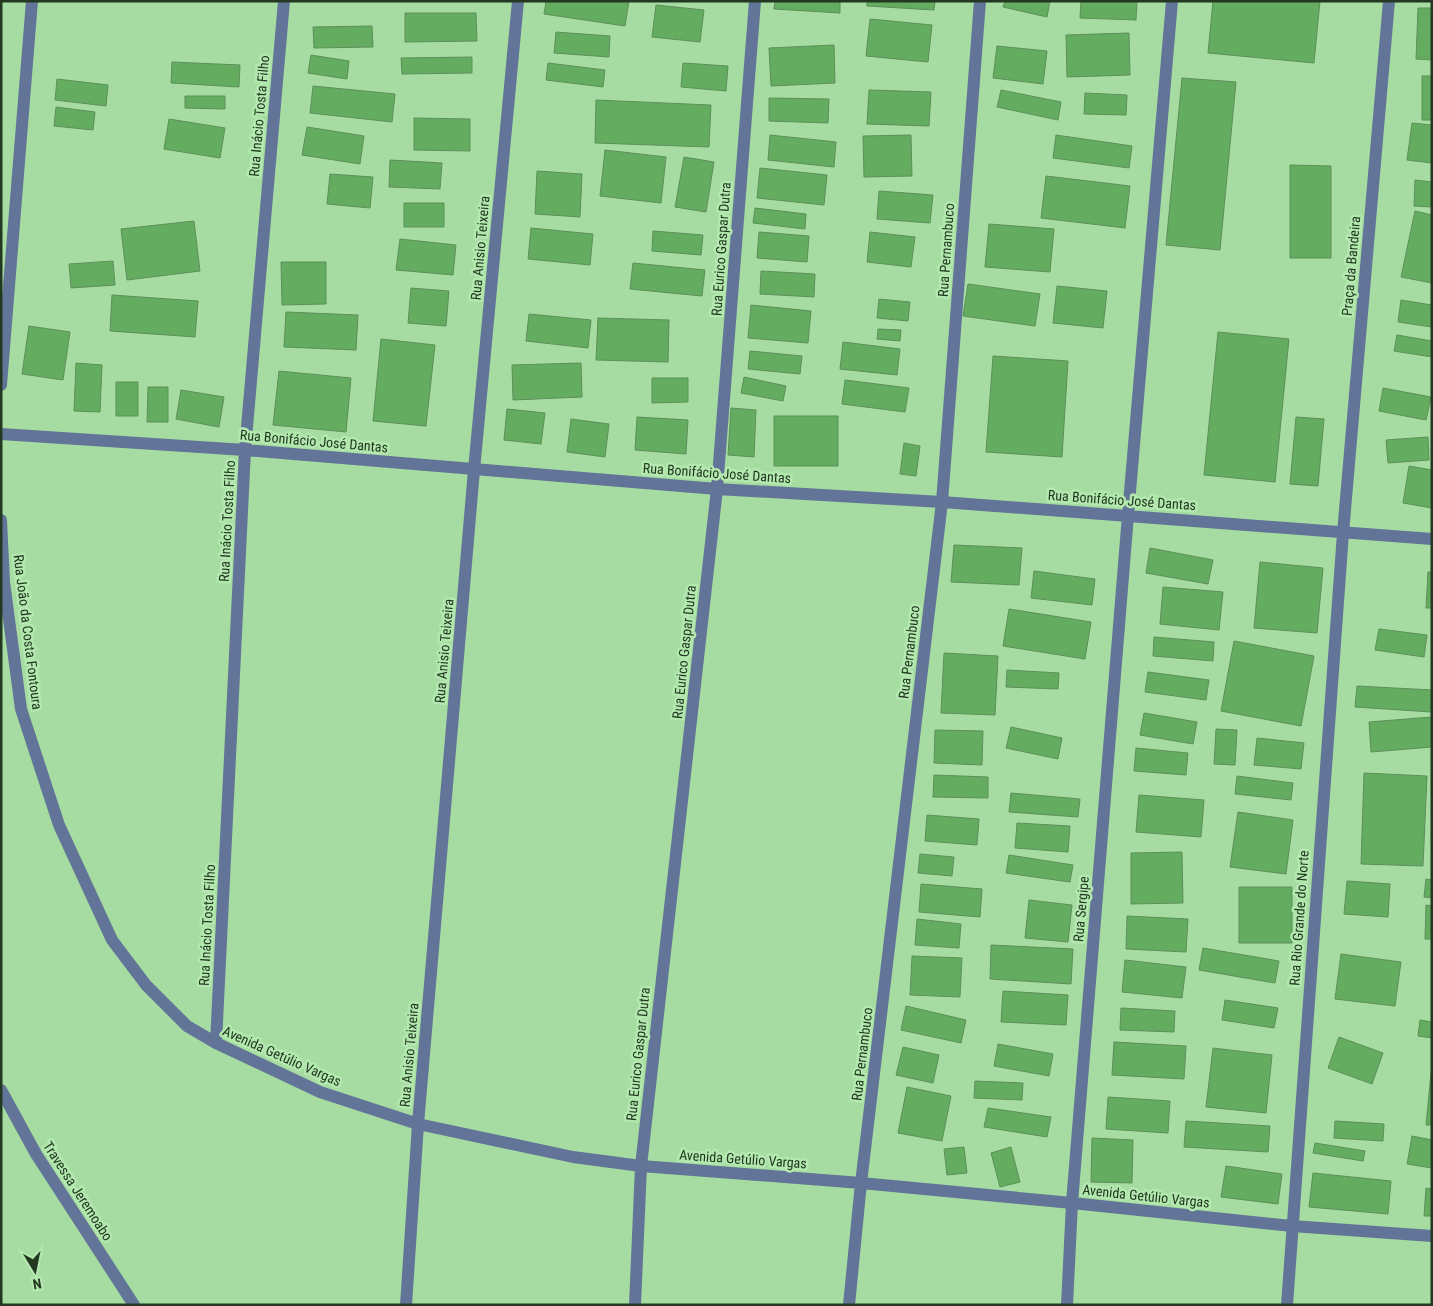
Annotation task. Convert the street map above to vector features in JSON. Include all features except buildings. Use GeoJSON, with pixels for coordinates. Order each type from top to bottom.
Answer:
{"type":"FeatureCollection","features":[{"type":"Feature","properties":{"kind":"street"},"geometry":{"type":"LineString","coordinates":[[1,385],[32,1]]}},
{"type":"Feature","properties":{"kind":"street","name":"Rua Inácio Tosta Filho"},"geometry":{"type":"LineString","coordinates":[[216,1043],[245,450],[284,1]]}},
{"type":"Feature","properties":{"kind":"street","name":"Rua Anisio Teixeira"},"geometry":{"type":"LineString","coordinates":[[406,1305],[418,1124],[474,470],[518,1]]}},
{"type":"Feature","properties":{"kind":"street","name":"Rua Eurico Gaspar Dutra"},"geometry":{"type":"LineString","coordinates":[[635,1305],[640,1166],[717,489],[755,1]]}},
{"type":"Feature","properties":{"kind":"street","name":"Rua Pernambuco"},"geometry":{"type":"LineString","coordinates":[[849,1305],[942,502],[980,1]]}},
{"type":"Feature","properties":{"kind":"street"},"geometry":{"type":"LineString","coordinates":[[1128,515],[1172,1]]}},
{"type":"Feature","properties":{"kind":"street","name":"Praça da Bandeira"},"geometry":{"type":"LineString","coordinates":[[1343,533],[1389,1]]}},
{"type":"Feature","properties":{"kind":"street","name":"Rua Bonifácio José Dantas"},"geometry":{"type":"LineString","coordinates":[[1,434],[245,450],[717,489],[1128,515],[1432,539]]}},
{"type":"Feature","properties":{"kind":"street","name":"Rua Sergipe"},"geometry":{"type":"LineString","coordinates":[[1067,1305],[1072,1203],[1128,515]]}},
{"type":"Feature","properties":{"kind":"street","name":"Rua João da Costa Fontoura"},"geometry":{"type":"LineString","coordinates":[[1,520],[4,582],[21,709],[59,825],[112,940]]}},
{"type":"Feature","properties":{"kind":"street","name":"Rua Rio Grande do Norte"},"geometry":{"type":"LineString","coordinates":[[1286,1305],[1343,533]]}},
{"type":"Feature","properties":{"kind":"street","name":"Avenida Getúlio Vargas"},"geometry":{"type":"LineString","coordinates":[[112,940],[146,985],[187,1026],[216,1043],[320,1092],[418,1124],[574,1157],[640,1166],[862,1183],[1292,1226],[1432,1236]]}},
{"type":"Feature","properties":{"kind":"street","name":"Travessa Jeremoabo"},"geometry":{"type":"LineString","coordinates":[[1,1090],[36,1154],[134,1305]]}}]}
